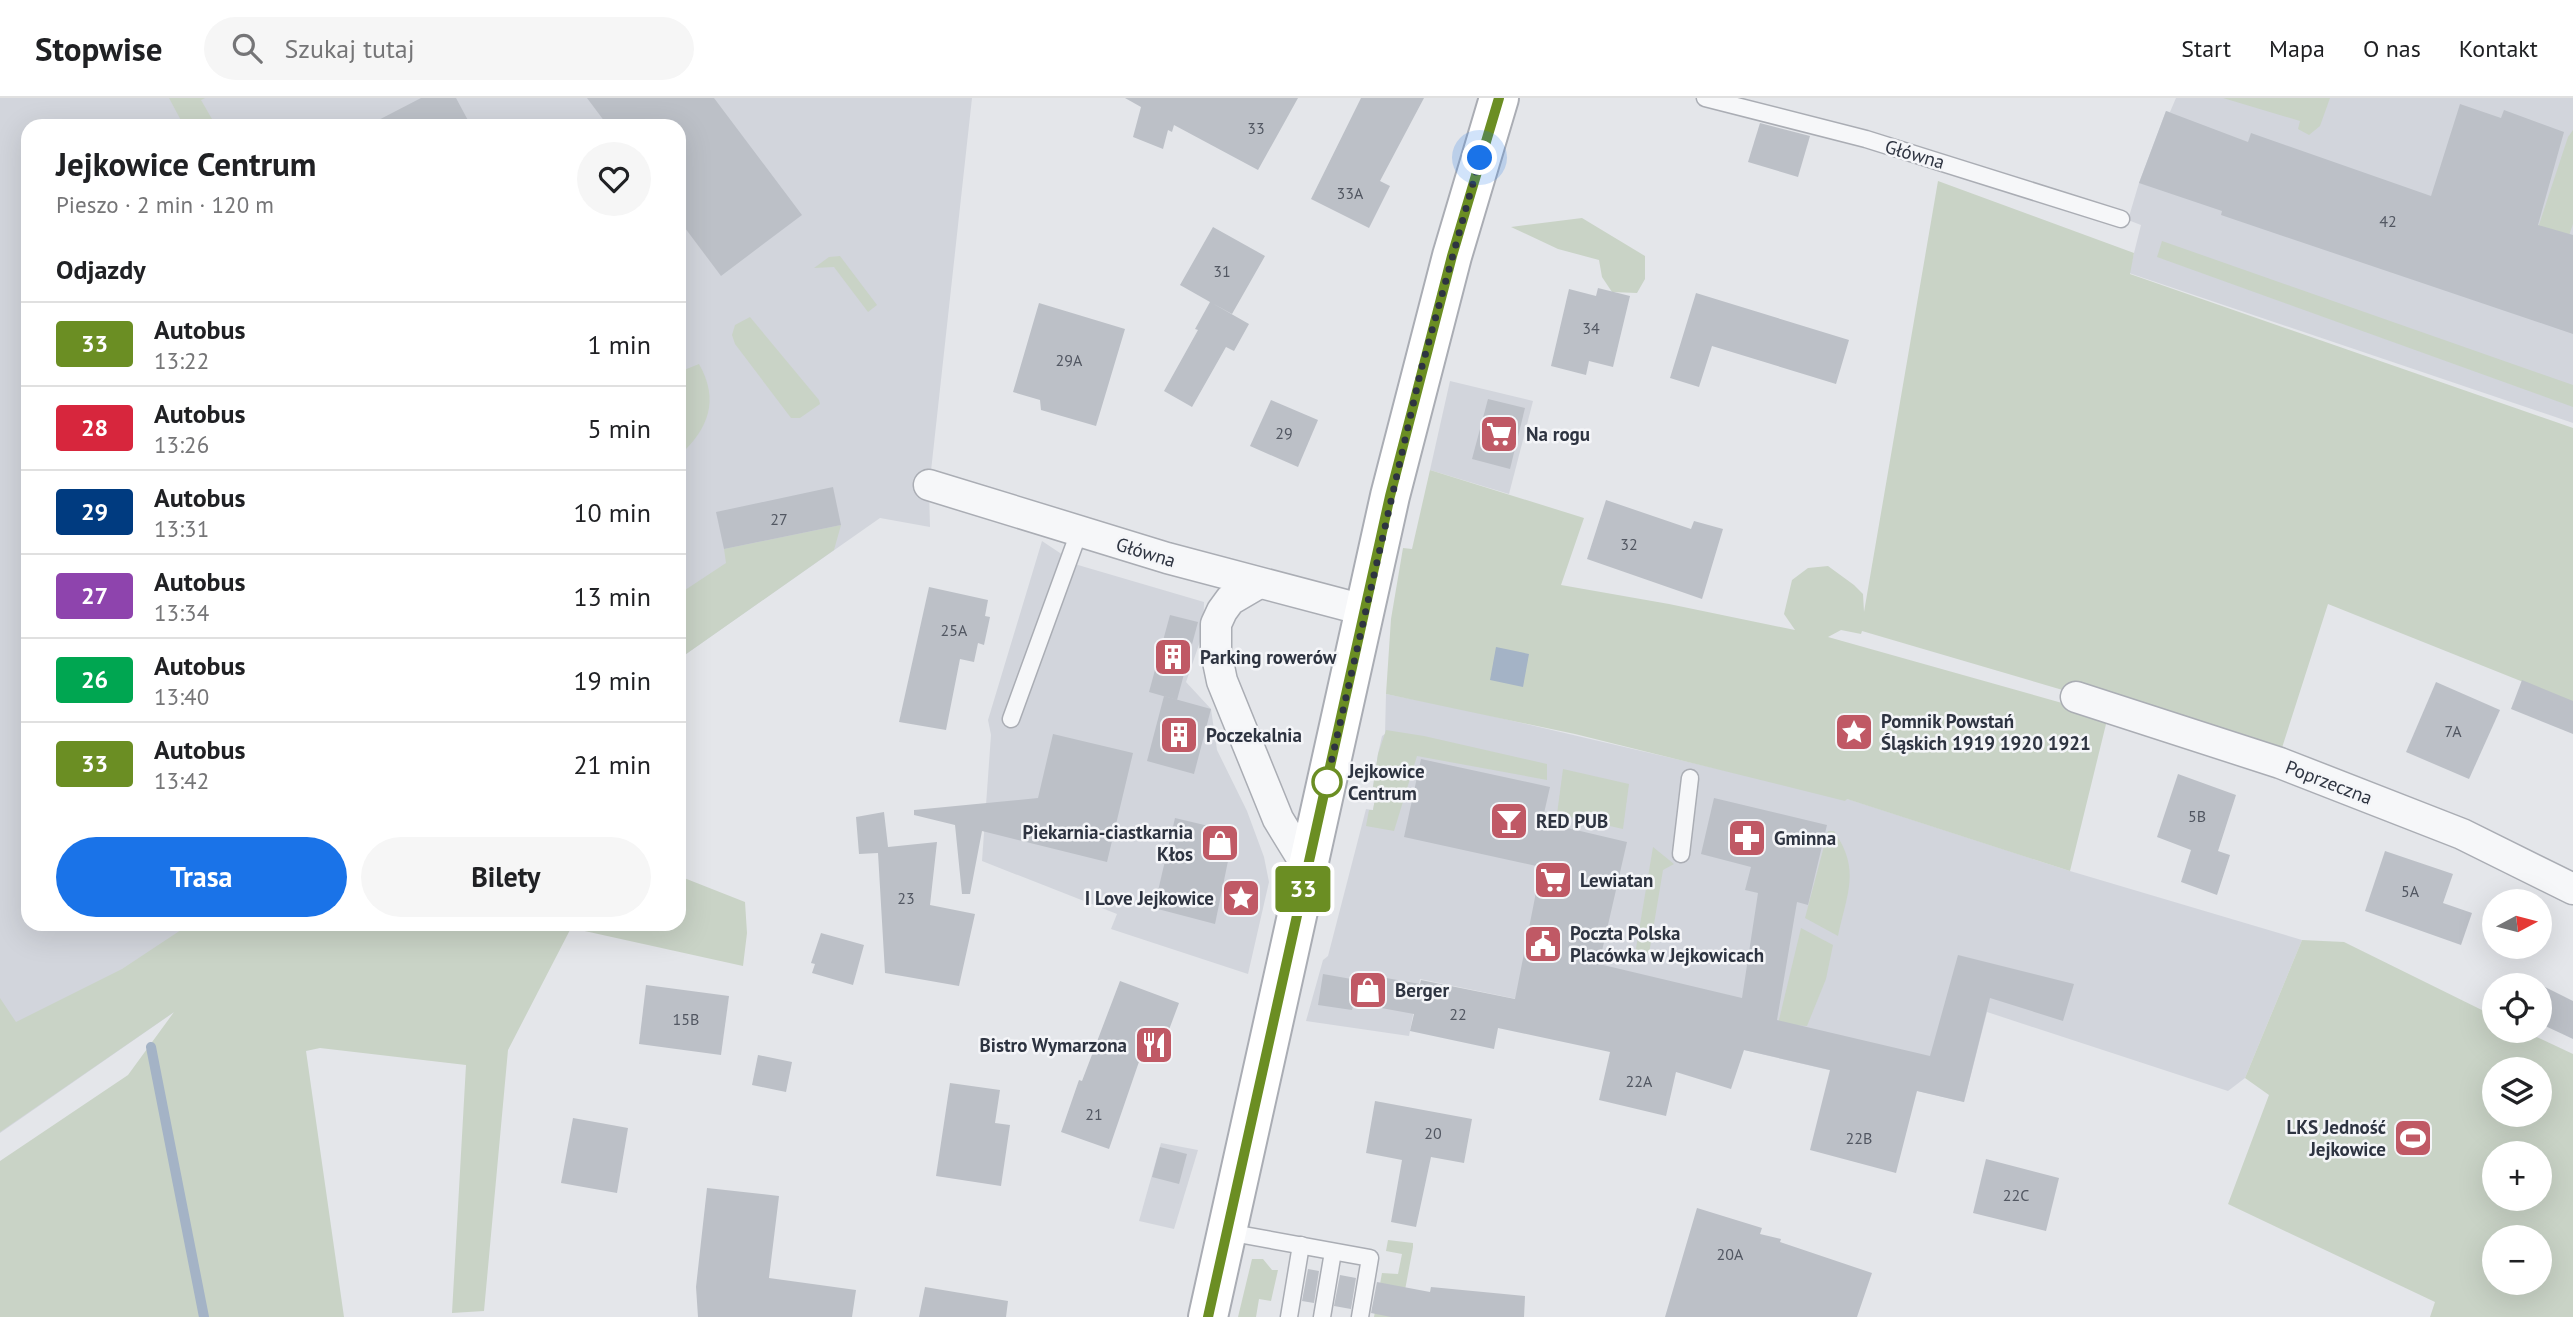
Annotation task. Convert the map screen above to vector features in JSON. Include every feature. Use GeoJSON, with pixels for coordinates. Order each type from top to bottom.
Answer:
{"type":"FeatureCollection","features":[{"type":"Feature","properties":{"kind":"street"},"geometry":{"type":"LineString","coordinates":[[1208,1317],[1364,610],[1421,370],[1499,98]]}},
{"type":"Feature","properties":{"kind":"street","name":"Główna"},"geometry":{"type":"LineString","coordinates":[[929,485],[1259,583],[1364,610]]}},
{"type":"Feature","properties":{"kind":"street"},"geometry":{"type":"LineString","coordinates":[[1259,583],[1230,600],[1222,611],[1216,624],[1216,652],[1222,681],[1278,819],[1308,868]]}},
{"type":"Feature","properties":{"kind":"street","name":"Poprzeczna"},"geometry":{"type":"LineString","coordinates":[[2076,697],[2293,768],[2462,834],[2573,889]]}},
{"type":"Feature","properties":{"kind":"lane","name":"Główna"},"geometry":{"type":"LineString","coordinates":[[1705,98],[1866,139],[2121,219]]}},
{"type":"Feature","properties":{"kind":"lane"},"geometry":{"type":"LineString","coordinates":[[1011,719],[1079,531]]}},
{"type":"Feature","properties":{"kind":"lane"},"geometry":{"type":"LineString","coordinates":[[1681,854],[1690,778]]}},
{"type":"Feature","properties":{"kind":"lane"},"geometry":{"type":"LineString","coordinates":[[1227,1231],[1370,1258],[1360,1317]]}},
{"type":"Feature","properties":{"kind":"lane"},"geometry":{"type":"LineString","coordinates":[[1289,1317],[1301,1245]]}},
{"type":"Feature","properties":{"kind":"lane"},"geometry":{"type":"LineString","coordinates":[[1322,1317],[1333,1251]]}},
{"type":"Feature","properties":{"kind":"shaded area"},"geometry":{"type":"Polygon","coordinates":[[[0,98],[972,98],[929,489],[930,527],[880,518],[686,654],[686,119],[21,119],[21,931],[291,931],[0,1133],[0,98]]]}},
{"type":"Feature","properties":{"kind":"shaded area"},"geometry":{"type":"Polygon","coordinates":[[[169,98],[205,98],[201,100],[212,119],[180,119],[169,98]]]}},
{"type":"Feature","properties":{"kind":"shaded area"},"geometry":{"type":"Polygon","coordinates":[[[2176,98],[2573,98],[2573,423],[2129,273],[2141,225],[2128,220],[2166,111],[2170,112],[2176,98]]]}},
{"type":"Feature","properties":{"kind":"shaded area"},"geometry":{"type":"Polygon","coordinates":[[[2223,98],[2330,98],[2320,126],[2309,135],[2298,129],[2300,121],[2223,98]]]}},
{"type":"Feature","properties":{"kind":"shaded area"},"geometry":{"type":"Polygon","coordinates":[[[2573,130],[2573,224],[2556,273],[2533,243],[2568,137],[2573,130]]]}},
{"type":"Feature","properties":{"kind":"shaded area"},"geometry":{"type":"Polygon","coordinates":[[[1938,181],[2134,253],[2130,274],[2573,428],[2573,702],[2328,604],[2280,754],[1862,631],[1861,634],[1841,630],[1828,637],[2108,716],[2070,871],[1847,799],[1845,801],[1575,734],[1386,694],[1391,619],[1403,548],[1412,549],[1430,470],[1584,518],[1561,585],[1795,630],[1784,614],[1792,580],[1808,568],[1828,566],[1863,594],[1864,612],[1938,181]]]}},
{"type":"Feature","properties":{"kind":"shaded area"},"geometry":{"type":"Polygon","coordinates":[[[1582,218],[1645,256],[1645,279],[1637,293],[1612,292],[1602,277],[1599,260],[1558,249],[1511,227],[1582,218]]]}},
{"type":"Feature","properties":{"kind":"shaded area"},"geometry":{"type":"Polygon","coordinates":[[[2162,241],[2573,385],[2573,407],[2157,257],[2162,241]]]}},
{"type":"Feature","properties":{"kind":"shaded area"},"geometry":{"type":"Polygon","coordinates":[[[840,256],[877,305],[868,312],[834,267],[814,268],[829,257],[840,256]]]}},
{"type":"Feature","properties":{"kind":"shaded area"},"geometry":{"type":"Polygon","coordinates":[[[750,317],[819,400],[820,404],[800,418],[791,418],[735,344],[732,335],[735,325],[750,317]]]}},
{"type":"Feature","properties":{"kind":"shaded area"},"geometry":{"type":"Polygon","coordinates":[[[699,364],[709,390],[710,402],[704,425],[686,449],[686,369],[699,364]]]}},
{"type":"Feature","properties":{"kind":"shaded area"},"geometry":{"type":"Polygon","coordinates":[[[1450,381],[1533,401],[1509,494],[1430,470],[1450,381]]]}},
{"type":"Feature","properties":{"kind":"shaded area"},"geometry":{"type":"Polygon","coordinates":[[[841,525],[834,550],[686,654],[686,589],[726,563],[724,549],[841,525]]]}},
{"type":"Feature","properties":{"kind":"shaded area"},"geometry":{"type":"Polygon","coordinates":[[[1042,541],[1078,565],[1204,602],[1203,633],[1186,682],[1211,709],[1217,750],[1247,811],[1264,857],[1269,882],[1248,974],[1111,929],[1117,914],[982,861],[991,735],[988,720],[1042,541]]]}},
{"type":"Feature","properties":{"kind":"shaded area"},"geometry":{"type":"Polygon","coordinates":[[[1386,694],[1462,709],[1851,800],[2070,871],[2302,940],[2245,1078],[2228,1091],[1987,1012],[1964,1102],[1618,1020],[1420,979],[1409,1036],[1306,1021],[1323,960],[1328,956],[1366,809],[1373,810],[1378,754],[1382,736],[1385,734],[1386,694]]]}},
{"type":"Feature","properties":{"kind":"shaded area"},"geometry":{"type":"Polygon","coordinates":[[[1386,730],[1547,764],[1547,780],[1417,756],[1394,831],[1366,826],[1369,810],[1373,810],[1378,754],[1386,730]]]}},
{"type":"Feature","properties":{"kind":"shaded area"},"geometry":{"type":"Polygon","coordinates":[[[1563,769],[1629,784],[1623,829],[1557,814],[1563,769]]]}},
{"type":"Feature","properties":{"kind":"shaded area"},"geometry":{"type":"Polygon","coordinates":[[[1828,831],[1834,831],[1842,845],[1850,870],[1848,894],[1838,936],[1805,918],[1828,831]]]}},
{"type":"Feature","properties":{"kind":"shaded area"},"geometry":{"type":"Polygon","coordinates":[[[1653,847],[1674,864],[1663,870],[1649,954],[1634,960],[1653,847]]]}},
{"type":"Feature","properties":{"kind":"shaded area"},"geometry":{"type":"Polygon","coordinates":[[[686,879],[745,902],[747,933],[743,966],[585,931],[686,931],[686,879]]]}},
{"type":"Feature","properties":{"kind":"shaded area"},"geometry":{"type":"Polygon","coordinates":[[[1801,928],[1833,945],[1826,979],[1807,1026],[1778,1024],[1801,928]]]}},
{"type":"Feature","properties":{"kind":"shaded area"},"geometry":{"type":"Polygon","coordinates":[[[179,931],[569,931],[508,1050],[484,1311],[452,1313],[466,1065],[320,1048],[306,1051],[344,1317],[0,1317],[0,1161],[128,1075],[174,1012],[0,1132],[0,998],[16,1022],[122,969],[179,931]]]}},
{"type":"Feature","properties":{"kind":"shaded area","name":"LKS Jedność Jejkowice"},"geometry":{"type":"Polygon","coordinates":[[[2302,940],[2344,942],[2482,1010],[2482,1043],[2550,1043],[2573,1054],[2573,1317],[2430,1317],[2435,1302],[2228,1204],[2269,1095],[2245,1078],[2302,940]]]}},
{"type":"Feature","properties":{"kind":"shaded area"},"geometry":{"type":"Polygon","coordinates":[[[1161,1143],[1198,1150],[1174,1229],[1139,1221],[1161,1143]]]}},
{"type":"Feature","properties":{"kind":"shaded area"},"geometry":{"type":"Polygon","coordinates":[[[1388,1240],[1413,1243],[1413,1247],[1400,1317],[1374,1317],[1382,1273],[1398,1274],[1402,1254],[1386,1251],[1388,1240]]]}},
{"type":"Feature","properties":{"kind":"shaded area"},"geometry":{"type":"Polygon","coordinates":[[[1252,1259],[1263,1259],[1272,1270],[1278,1270],[1271,1301],[1259,1299],[1256,1317],[1238,1317],[1252,1259]]]}},
{"type":"Feature","properties":{"kind":"water"},"geometry":{"type":"Polygon","coordinates":[[[1496,647],[1529,654],[1523,687],[1490,680],[1496,647]]]}},
{"type":"Feature","properties":{"kind":"building"},"geometry":{"type":"Polygon","coordinates":[[[421,98],[456,98],[467,119],[380,119],[421,98]]]}},
{"type":"Feature","properties":{"kind":"building"},"geometry":{"type":"Polygon","coordinates":[[[587,98],[714,98],[802,215],[721,276],[686,229],[686,119],[603,119],[587,98]]]}},
{"type":"Feature","properties":{"kind":"building"},"geometry":{"type":"Polygon","coordinates":[[[1125,98],[1298,98],[1258,170],[1174,125],[1172,132],[1168,130],[1163,149],[1133,137],[1141,107],[1125,98]]]}},
{"type":"Feature","properties":{"kind":"building"},"geometry":{"type":"Polygon","coordinates":[[[1361,98],[1424,98],[1380,181],[1390,186],[1369,228],[1311,199],[1361,98]]]}},
{"type":"Feature","properties":{"kind":"building"},"geometry":{"type":"Polygon","coordinates":[[[2460,104],[2501,118],[2504,110],[2564,132],[2538,225],[2573,235],[2573,334],[2221,215],[2222,211],[2139,183],[2166,111],[2248,142],[2251,133],[2431,196],[2460,104]]]}},
{"type":"Feature","properties":{"kind":"building"},"geometry":{"type":"Polygon","coordinates":[[[1760,123],[1810,136],[1798,177],[1748,162],[1760,123]]]}},
{"type":"Feature","properties":{"kind":"building"},"geometry":{"type":"Polygon","coordinates":[[[1213,227],[1265,256],[1232,314],[1212,303],[1249,324],[1234,351],[1226,347],[1192,407],[1164,391],[1198,330],[1195,329],[1210,302],[1180,285],[1213,227]]]}},
{"type":"Feature","properties":{"kind":"building"},"geometry":{"type":"Polygon","coordinates":[[[1598,288],[1630,296],[1613,367],[1589,361],[1586,375],[1551,366],[1569,289],[1596,296],[1598,288]]]}},
{"type":"Feature","properties":{"kind":"building"},"geometry":{"type":"Polygon","coordinates":[[[1696,293],[1849,340],[1836,384],[1712,346],[1699,387],[1670,378],[1696,293]]]}},
{"type":"Feature","properties":{"kind":"building"},"geometry":{"type":"Polygon","coordinates":[[[1039,303],[1125,329],[1096,426],[1041,410],[1040,400],[1013,392],[1039,303]]]}},
{"type":"Feature","properties":{"kind":"building","name":"Na rogu"},"geometry":{"type":"Polygon","coordinates":[[[1488,399],[1525,408],[1510,469],[1472,459],[1488,399]]]}},
{"type":"Feature","properties":{"kind":"building"},"geometry":{"type":"Polygon","coordinates":[[[1271,400],[1318,420],[1298,467],[1250,446],[1271,400]]]}},
{"type":"Feature","properties":{"kind":"building"},"geometry":{"type":"Polygon","coordinates":[[[833,487],[841,525],[724,549],[716,512],[833,487]]]}},
{"type":"Feature","properties":{"kind":"building"},"geometry":{"type":"Polygon","coordinates":[[[1606,500],[1691,529],[1694,521],[1723,529],[1702,599],[1587,559],[1606,500]]]}},
{"type":"Feature","properties":{"kind":"building"},"geometry":{"type":"Polygon","coordinates":[[[929,587],[988,600],[985,616],[990,617],[984,645],[978,643],[974,662],[960,659],[946,730],[899,722],[929,587]]]}},
{"type":"Feature","properties":{"kind":"building","name":"Parking rowerów"},"geometry":{"type":"Polygon","coordinates":[[[1170,615],[1198,622],[1177,700],[1149,692],[1170,615]]]}},
{"type":"Feature","properties":{"kind":"building"},"geometry":{"type":"Polygon","coordinates":[[[2522,680],[2573,701],[2573,734],[2511,709],[2522,680]]]}},
{"type":"Feature","properties":{"kind":"building"},"geometry":{"type":"Polygon","coordinates":[[[2436,682],[2500,710],[2469,779],[2406,752],[2436,682]]]}},
{"type":"Feature","properties":{"kind":"building","name":"Poczekalnia"},"geometry":{"type":"Polygon","coordinates":[[[1164,696],[1211,709],[1194,774],[1147,761],[1164,696]]]}},
{"type":"Feature","properties":{"kind":"building"},"geometry":{"type":"Polygon","coordinates":[[[1053,734],[1133,753],[1107,862],[982,831],[970,894],[962,894],[955,825],[914,815],[914,810],[1038,798],[1053,734]]]}},
{"type":"Feature","properties":{"kind":"building"},"geometry":{"type":"Polygon","coordinates":[[[1421,759],[1550,787],[1542,822],[1627,842],[1599,964],[1742,998],[1758,893],[1745,890],[1751,867],[1701,854],[1714,798],[1827,825],[1808,905],[1797,902],[1777,1020],[1930,1056],[1958,955],[2074,984],[2063,1021],[1990,998],[1964,1102],[1917,1091],[1896,1173],[1810,1150],[1830,1070],[1744,1050],[1731,1089],[1676,1072],[1666,1116],[1599,1100],[1610,1052],[1498,1028],[1494,1049],[1410,1031],[1414,1014],[1354,1003],[1352,1010],[1318,1005],[1323,974],[1357,980],[1358,973],[1420,984],[1421,980],[1515,999],[1541,867],[1404,837],[1421,759]]]}},
{"type":"Feature","properties":{"kind":"building"},"geometry":{"type":"Polygon","coordinates":[[[2178,774],[2236,795],[2218,851],[2230,855],[2217,895],[2181,882],[2191,850],[2157,837],[2178,774]]]}},
{"type":"Feature","properties":{"kind":"building"},"geometry":{"type":"Polygon","coordinates":[[[884,812],[888,847],[937,842],[930,905],[975,914],[959,986],[885,973],[878,853],[859,854],[856,817],[884,812]]]}},
{"type":"Feature","properties":{"kind":"building"},"geometry":{"type":"Polygon","coordinates":[[[1175,818],[1234,832],[1215,924],[1154,908],[1175,818]]]}},
{"type":"Feature","properties":{"kind":"building"},"geometry":{"type":"Polygon","coordinates":[[[2385,851],[2453,874],[2443,903],[2472,913],[2461,945],[2365,911],[2385,851]]]}},
{"type":"Feature","properties":{"kind":"building"},"geometry":{"type":"Polygon","coordinates":[[[821,933],[864,945],[853,985],[812,973],[815,964],[811,963],[821,933]]]}},
{"type":"Feature","properties":{"kind":"building"},"geometry":{"type":"Polygon","coordinates":[[[1120,981],[1179,1003],[1158,1059],[1142,1053],[1109,1149],[1061,1132],[1079,1080],[1082,1081],[1120,981]]]}},
{"type":"Feature","properties":{"kind":"building"},"geometry":{"type":"Polygon","coordinates":[[[646,985],[729,996],[721,1055],[639,1044],[646,985]]]}},
{"type":"Feature","properties":{"kind":"building"},"geometry":{"type":"Polygon","coordinates":[[[2552,990],[2573,1001],[2573,1039],[2552,1029],[2552,990]]]}},
{"type":"Feature","properties":{"kind":"building"},"geometry":{"type":"Polygon","coordinates":[[[758,1055],[792,1062],[786,1092],[752,1085],[758,1055]]]}},
{"type":"Feature","properties":{"kind":"building"},"geometry":{"type":"Polygon","coordinates":[[[950,1083],[1000,1090],[995,1123],[1010,1125],[1001,1186],[936,1176],[950,1083]]]}},
{"type":"Feature","properties":{"kind":"building"},"geometry":{"type":"Polygon","coordinates":[[[1375,1101],[1472,1119],[1464,1163],[1431,1157],[1416,1227],[1391,1222],[1402,1160],[1366,1153],[1375,1101]]]}},
{"type":"Feature","properties":{"kind":"building"},"geometry":{"type":"Polygon","coordinates":[[[573,1118],[628,1128],[617,1193],[561,1183],[573,1118]]]}},
{"type":"Feature","properties":{"kind":"building"},"geometry":{"type":"Polygon","coordinates":[[[1160,1147],[1187,1154],[1179,1184],[1152,1177],[1160,1147]]]}},
{"type":"Feature","properties":{"kind":"building"},"geometry":{"type":"Polygon","coordinates":[[[1986,1159],[2059,1178],[2046,1231],[1973,1213],[1986,1159]]]}},
{"type":"Feature","properties":{"kind":"building"},"geometry":{"type":"Polygon","coordinates":[[[707,1188],[779,1196],[769,1278],[856,1290],[852,1317],[698,1317],[696,1287],[707,1188]]]}},
{"type":"Feature","properties":{"kind":"building"},"geometry":{"type":"Polygon","coordinates":[[[1697,1208],[1762,1228],[1760,1234],[1781,1239],[1780,1242],[1872,1273],[1857,1317],[1665,1317],[1697,1208]]]}},
{"type":"Feature","properties":{"kind":"building"},"geometry":{"type":"Polygon","coordinates":[[[1308,1269],[1319,1271],[1314,1303],[1302,1301],[1308,1269]]]}},
{"type":"Feature","properties":{"kind":"building"},"geometry":{"type":"Polygon","coordinates":[[[1340,1275],[1356,1278],[1351,1309],[1334,1306],[1340,1275]]]}},
{"type":"Feature","properties":{"kind":"building"},"geometry":{"type":"Polygon","coordinates":[[[1377,1282],[1430,1292],[1431,1287],[1525,1296],[1524,1317],[1391,1317],[1371,1313],[1377,1282]]]}},
{"type":"Feature","properties":{"kind":"building"},"geometry":{"type":"Polygon","coordinates":[[[925,1287],[1008,1301],[1006,1317],[919,1317],[925,1287]]]}},
{"type":"Feature","properties":{"kind":"waterway"},"geometry":{"type":"LineString","coordinates":[[151,1047],[204,1317]]}},
{"type":"Feature","properties":{"kind":"bus line","name":"33"},"geometry":{"type":"LineString","coordinates":[[1208,1317],[1390,496],[1452,256],[1499,98]]}},
{"type":"Feature","properties":{"kind":"place","name":"Na rogu"},"geometry":{"type":"Point","coordinates":[1499,434]}},
{"type":"Feature","properties":{"kind":"place","name":"Parking rowerów"},"geometry":{"type":"Point","coordinates":[1173,657]}},
{"type":"Feature","properties":{"kind":"place","name":"Pomnik Powstań Śląskich 1919 1920 1921"},"geometry":{"type":"Point","coordinates":[1854,732]}},
{"type":"Feature","properties":{"kind":"place","name":"Poczekalnia"},"geometry":{"type":"Point","coordinates":[1179,735]}},
{"type":"Feature","properties":{"kind":"place","name":"Jejkowice Centrum"},"geometry":{"type":"Point","coordinates":[1327,782]}},
{"type":"Feature","properties":{"kind":"place","name":"RED PUB"},"geometry":{"type":"Point","coordinates":[1509,821]}},
{"type":"Feature","properties":{"kind":"place","name":"Gminna"},"geometry":{"type":"Point","coordinates":[1747,838]}},
{"type":"Feature","properties":{"kind":"place","name":"Piekarnia-ciastkarnia Kłos"},"geometry":{"type":"Point","coordinates":[1220,843]}},
{"type":"Feature","properties":{"kind":"place","name":"Lewiatan"},"geometry":{"type":"Point","coordinates":[1553,880]}},
{"type":"Feature","properties":{"kind":"place","name":"I Love Jejkowice"},"geometry":{"type":"Point","coordinates":[1241,898]}},
{"type":"Feature","properties":{"kind":"place","name":"Poczta Polska Placówka w Jejkowicach"},"geometry":{"type":"Point","coordinates":[1543,944]}},
{"type":"Feature","properties":{"kind":"place","name":"Berger"},"geometry":{"type":"Point","coordinates":[1368,990]}},
{"type":"Feature","properties":{"kind":"place","name":"Bistro Wymarzona"},"geometry":{"type":"Point","coordinates":[1154,1045]}},
{"type":"Feature","properties":{"kind":"place","name":"LKS Jedność Jejkowice"},"geometry":{"type":"Point","coordinates":[2413,1138]}},
{"type":"Feature","properties":{"kind":"route"},"geometry":{"type":"LineString","coordinates":[[1327,782],[1325,789],[1421,370],[1480,158]]}}]}
